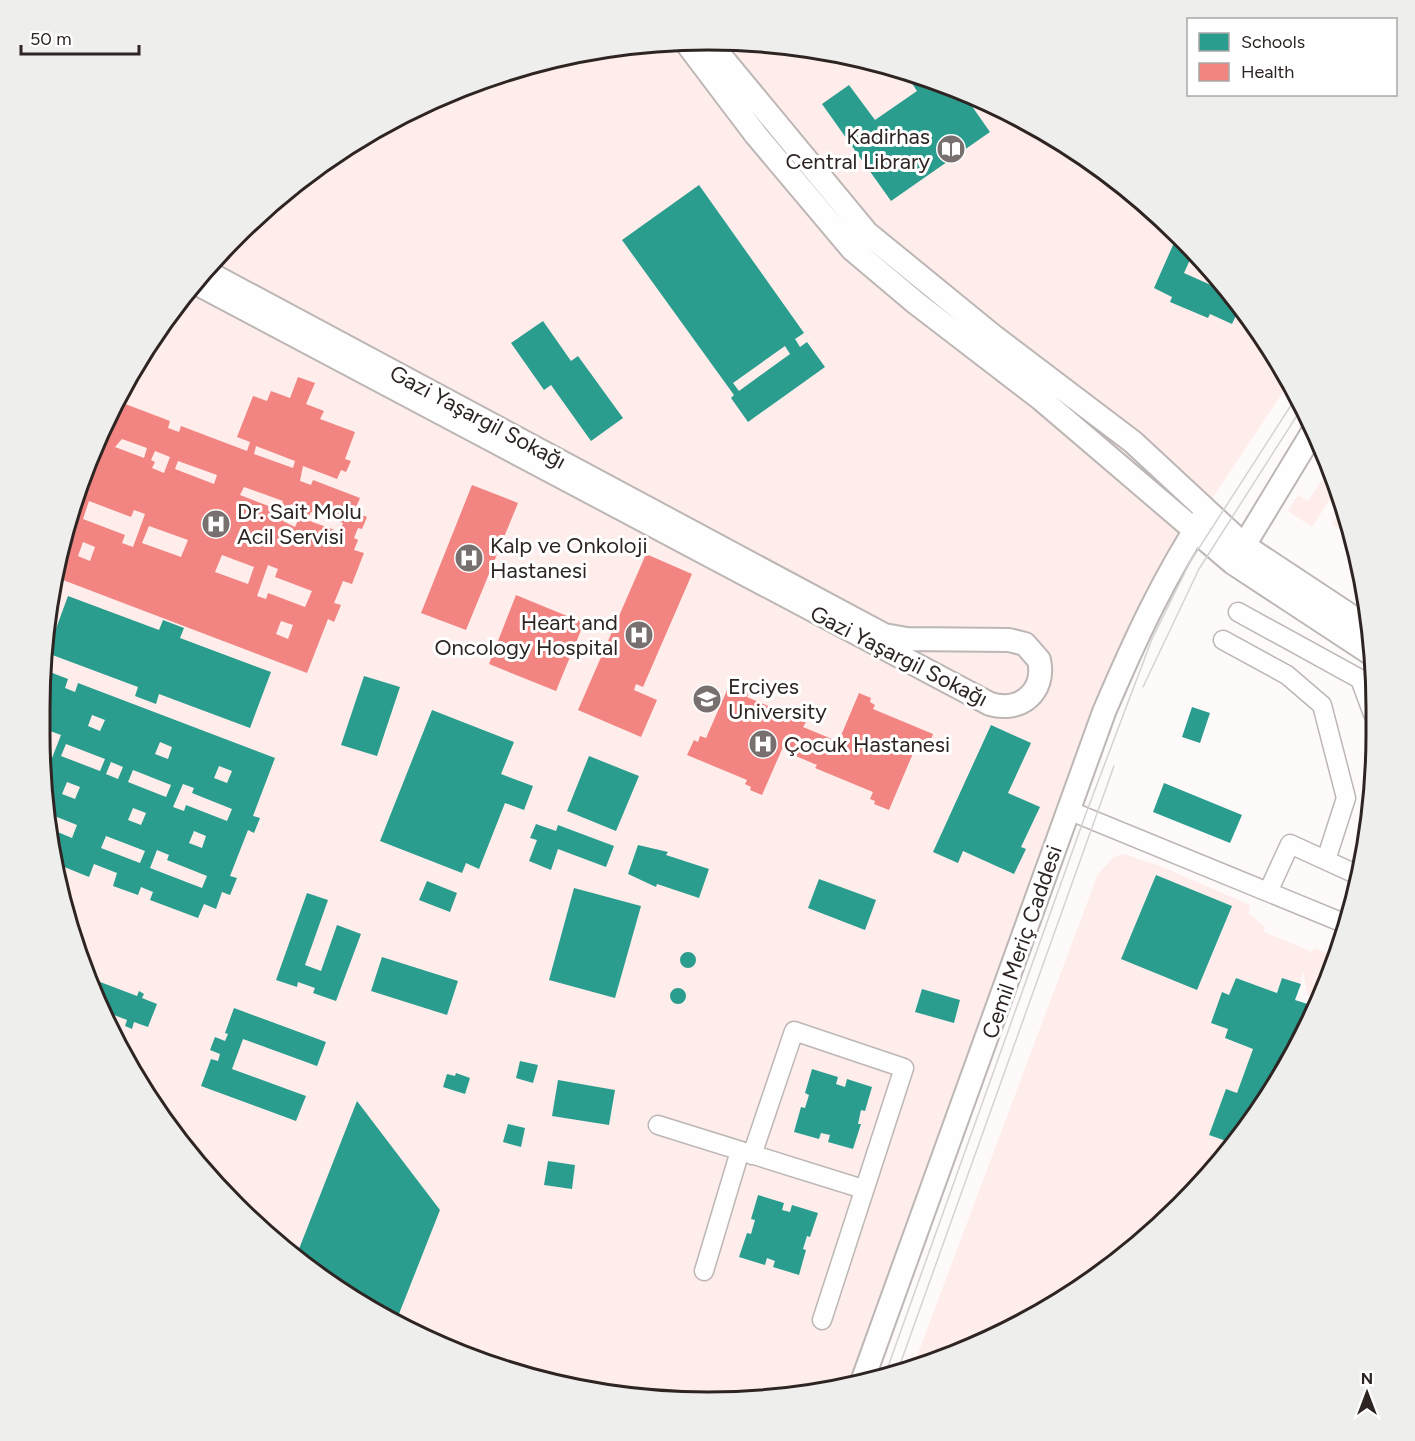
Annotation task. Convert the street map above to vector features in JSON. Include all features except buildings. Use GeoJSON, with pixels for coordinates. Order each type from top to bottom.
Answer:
{"type":"FeatureCollection","features":[{"type":"Feature","properties":{"kind":"street"},"geometry":{"type":"LineString","coordinates":[[692,50],[756,135],[852,249],[936,319],[1200,522],[1239,555],[1362,647]]}},
{"type":"Feature","properties":{"kind":"street"},"geometry":{"type":"LineString","coordinates":[[716,50],[867,233],[992,335],[1133,442],[1200,522]]}},
{"type":"Feature","properties":{"kind":"street","name":"Gazi Yaşargil Sokağı"},"geometry":{"type":"LineString","coordinates":[[202,286],[990,704],[1004,707],[1019,703],[1031,696],[1038,686],[1041,673],[1039,660],[1025,644],[1009,640],[907,639],[884,635],[212,275]]}},
{"type":"Feature","properties":{"kind":"street"},"geometry":{"type":"LineString","coordinates":[[1239,555],[1308,440]]}},
{"type":"Feature","properties":{"kind":"street","name":"Cemil Meriç Caddesi"},"geometry":{"type":"LineString","coordinates":[[866,1372],[1044,883],[1068,810],[1138,632],[1169,569],[1200,522]]}},
{"type":"Feature","properties":{"kind":"street"},"geometry":{"type":"LineString","coordinates":[[1239,555],[1360,623]]}},
{"type":"Feature","properties":{"kind":"street"},"geometry":{"type":"LineString","coordinates":[[1238,612],[1360,679],[1365,693]]}},
{"type":"Feature","properties":{"kind":"street"},"geometry":{"type":"LineString","coordinates":[[1223,640],[1287,675],[1322,705],[1346,798],[1326,860]]}},
{"type":"Feature","properties":{"kind":"street"},"geometry":{"type":"LineString","coordinates":[[1287,675],[1303,648]]}},
{"type":"Feature","properties":{"kind":"street"},"geometry":{"type":"LineString","coordinates":[[1068,810],[1338,921]]}},
{"type":"Feature","properties":{"kind":"street"},"geometry":{"type":"LineString","coordinates":[[1268,892],[1290,844],[1351,871]]}},
{"type":"Feature","properties":{"kind":"street"},"geometry":{"type":"LineString","coordinates":[[704,1271],[746,1153],[794,1031],[904,1068],[822,1320]]}},
{"type":"Feature","properties":{"kind":"street"},"geometry":{"type":"LineString","coordinates":[[658,1125],[863,1189]]}},
{"type":"Feature","properties":{"kind":"shaded area","name":"Erciyes University"},"geometry":{"type":"Polygon","coordinates":[[[664,51],[751,51],[793,55],[836,62],[919,84],[999,117],[1073,160],[1108,185],[1173,242],[1202,274],[1255,342],[1284,391],[1186,538],[1154,592],[878,1369],[836,1379],[751,1390],[708,1392],[622,1386],[579,1379],[496,1357],[416,1324],[342,1281],[307,1256],[242,1199],[213,1167],[160,1099],[138,1062],[117,1025],[84,945],[62,862],[55,819],[51,777],[51,664],[62,579],[72,537],[84,496],[117,416],[160,342],[185,307],[242,242],[307,185],[342,160],[390,132],[497,84],[537,72],[579,62],[664,51]]]}},
{"type":"Feature","properties":{"kind":"shaded area"},"geometry":{"type":"Polygon","coordinates":[[[1324,477],[1331,497],[1312,527],[1288,511],[1298,495],[1308,501],[1324,477]]]}},
{"type":"Feature","properties":{"kind":"shaded area"},"geometry":{"type":"Polygon","coordinates":[[[1337,518],[1341,530],[1332,524],[1337,518]]]}},
{"type":"Feature","properties":{"kind":"shaded area"},"geometry":{"type":"Polygon","coordinates":[[[1124,854],[1160,866],[1250,905],[1248,913],[1265,927],[1264,932],[1310,951],[1309,955],[1314,948],[1328,953],[1310,996],[1307,994],[1303,970],[1301,983],[1271,993],[1236,978],[1225,1038],[1253,1049],[1237,1093],[1209,1135],[1225,1140],[1173,1199],[1108,1256],[1073,1281],[999,1324],[916,1358],[1098,874],[1114,857],[1124,854]],[[1156,876],[1122,959],[1231,906],[1156,876]]]}},
{"type":"Feature","properties":{"kind":"tram line"},"geometry":{"type":"LineString","coordinates":[[888,1366],[1085,816],[1152,639],[1190,562],[1291,405]]}},
{"type":"Feature","properties":{"kind":"tram line"},"geometry":{"type":"LineString","coordinates":[[1143,687],[1199,569],[1297,415]]}},
{"type":"Feature","properties":{"kind":"tram line"},"geometry":{"type":"LineString","coordinates":[[901,1362],[1114,766]]}},
{"type":"Feature","properties":{"kind":"place","name":"Kadirhas Central Library"},"geometry":{"type":"Point","coordinates":[951,149]}},
{"type":"Feature","properties":{"kind":"place","name":"Dr. Sait Molu Acil Servisi"},"geometry":{"type":"Point","coordinates":[216,524]}},
{"type":"Feature","properties":{"kind":"place","name":"Kalp ve Onkoloji Hastanesi"},"geometry":{"type":"Point","coordinates":[469,558]}},
{"type":"Feature","properties":{"kind":"place","name":"Heart and Oncology Hospital"},"geometry":{"type":"Point","coordinates":[639,635]}},
{"type":"Feature","properties":{"kind":"place","name":"Erciyes University"},"geometry":{"type":"Point","coordinates":[707,699]}},
{"type":"Feature","properties":{"kind":"place","name":"Çocuk Hastanesi"},"geometry":{"type":"Point","coordinates":[763,744]}}]}
